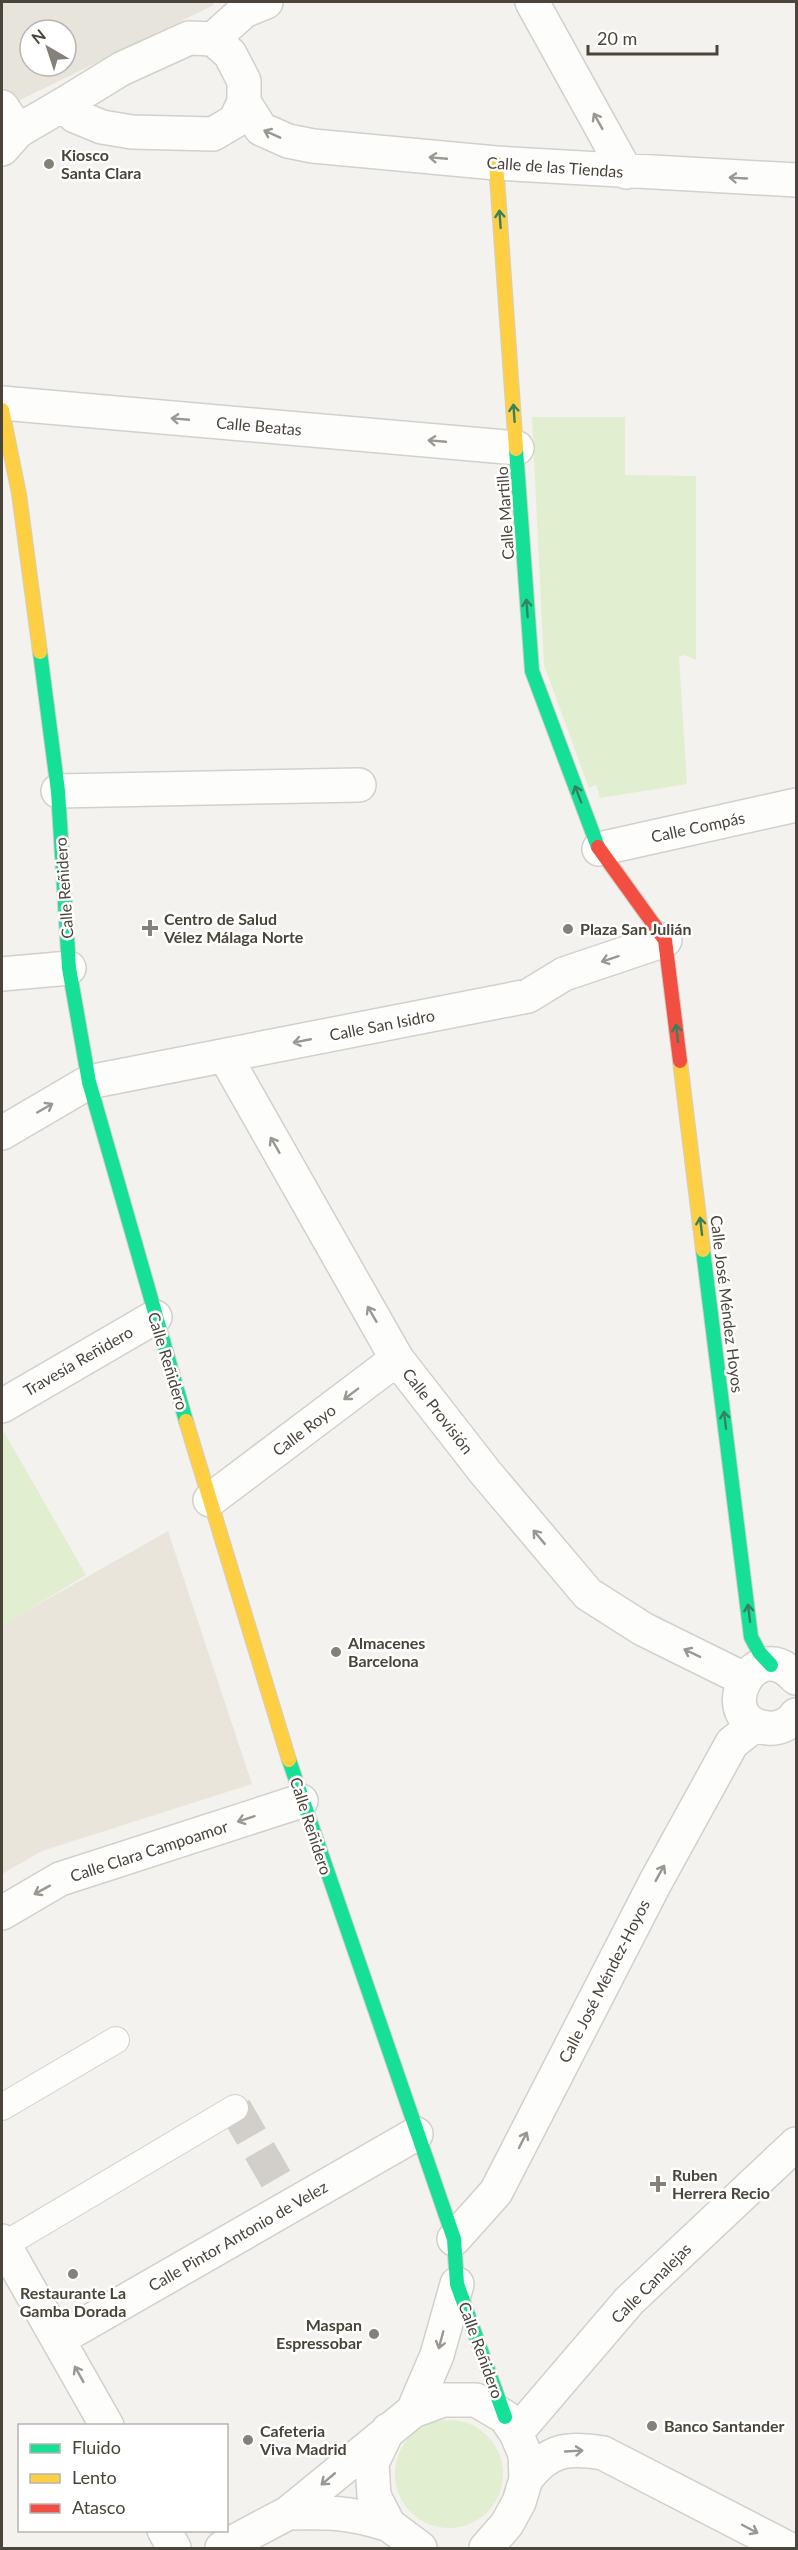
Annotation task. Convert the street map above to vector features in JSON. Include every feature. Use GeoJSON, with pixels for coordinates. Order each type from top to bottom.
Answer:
{"type":"FeatureCollection","features":[{"type":"Feature","properties":{"kind":"street"},"geometry":{"type":"LineString","coordinates":[[532,2],[626,172]]}},
{"type":"Feature","properties":{"kind":"street"},"geometry":{"type":"LineString","coordinates":[[213,39],[249,5]]}},
{"type":"Feature","properties":{"kind":"street"},"geometry":{"type":"LineString","coordinates":[[7,129],[64,104],[121,69],[189,38],[213,39],[230,54],[244,81],[244,102],[235,121],[213,134],[132,132],[102,127],[75,116],[64,104]]}},
{"type":"Feature","properties":{"kind":"street","name":"Calle de las Tiendas"},"geometry":{"type":"LineString","coordinates":[[244,102],[261,129],[288,141],[313,146],[496,163],[796,180]]}},
{"type":"Feature","properties":{"kind":"street","name":"Calle Martillo"},"geometry":{"type":"LineString","coordinates":[[496,163],[532,671],[599,849]]}},
{"type":"Feature","properties":{"kind":"street","name":"Calle Beatas"},"geometry":{"type":"LineString","coordinates":[[2,403],[517,448]]}},
{"type":"Feature","properties":{"kind":"street","name":"Calle Reñidero"},"geometry":{"type":"LineString","coordinates":[[2,410],[6,451],[19,494],[58,791],[69,968],[89,1082],[155,1317],[302,1801],[454,2239],[457,2284],[511,2425]]}},
{"type":"Feature","properties":{"kind":"street"},"geometry":{"type":"LineString","coordinates":[[58,791],[359,785]]}},
{"type":"Feature","properties":{"kind":"street","name":"Calle Compás"},"geometry":{"type":"LineString","coordinates":[[599,849],[796,805]]}},
{"type":"Feature","properties":{"kind":"street"},"geometry":{"type":"LineString","coordinates":[[599,849],[665,940]]}},
{"type":"Feature","properties":{"kind":"street","name":"Calle San Isidro"},"geometry":{"type":"LineString","coordinates":[[2,1133],[89,1082],[528,996],[564,974],[665,940]]}},
{"type":"Feature","properties":{"kind":"street","name":"Calle José Méndez Hoyos"},"geometry":{"type":"LineString","coordinates":[[665,940],[752,1636],[771,1674]]}},
{"type":"Feature","properties":{"kind":"street"},"geometry":{"type":"LineString","coordinates":[[2,974],[69,968]]}},
{"type":"Feature","properties":{"kind":"street","name":"Calle Provisión"},"geometry":{"type":"LineString","coordinates":[[225,1056],[397,1359],[485,1472],[588,1594],[642,1629],[771,1674]]}},
{"type":"Feature","properties":{"kind":"street","name":"Travesía Reñidero"},"geometry":{"type":"LineString","coordinates":[[2,1406],[155,1317]]}},
{"type":"Feature","properties":{"kind":"street","name":"Calle Royo"},"geometry":{"type":"LineString","coordinates":[[210,1500],[397,1359]]}},
{"type":"Feature","properties":{"kind":"street"},"geometry":{"type":"LineString","coordinates":[[771,1674],[740,1689],[741,1709],[747,1719],[755,1725],[775,1729],[785,1725],[796,1715]]}},
{"type":"Feature","properties":{"kind":"street","name":"Calle José Méndez-Hoyos"},"geometry":{"type":"LineString","coordinates":[[454,2239],[496,2192],[655,1882],[732,1743],[755,1725]]}},
{"type":"Feature","properties":{"kind":"street","name":"Calle Clara Campoamor"},"geometry":{"type":"LineString","coordinates":[[2,1913],[60,1880],[302,1801]]}},
{"type":"Feature","properties":{"kind":"street","name":"Calle Pintor Antonio de Velez"},"geometry":{"type":"LineString","coordinates":[[59,2339],[416,2134]]}},
{"type":"Feature","properties":{"kind":"street","name":"Calle Canalejas"},"geometry":{"type":"LineString","coordinates":[[511,2425],[629,2301],[796,2144]]}},
{"type":"Feature","properties":{"kind":"street"},"geometry":{"type":"LineString","coordinates":[[3,2243],[106,2424]]}},
{"type":"Feature","properties":{"kind":"street","name":"Calle Reñidero"},"geometry":{"type":"LineString","coordinates":[[389,2525],[374,2496],[372,2463],[401,2419],[437,2355],[457,2284]]}},
{"type":"Feature","properties":{"kind":"street"},"geometry":{"type":"LineString","coordinates":[[222,2548],[288,2513],[401,2419],[443,2400],[476,2400],[511,2425],[525,2454],[526,2479],[519,2502],[507,2524],[483,2547]]}},
{"type":"Feature","properties":{"kind":"street"},"geometry":{"type":"LineString","coordinates":[[526,2479],[539,2462],[561,2451],[603,2452],[787,2548]]}},
{"type":"Feature","properties":{"kind":"street"},"geometry":{"type":"LineString","coordinates":[[288,2513],[336,2511],[365,2517],[389,2525],[420,2548]]}},
{"type":"Feature","properties":{"kind":"street"},"geometry":{"type":"LineString","coordinates":[[165,2532],[174,2548]]}},
{"type":"Feature","properties":{"kind":"lane"},"geometry":{"type":"LineString","coordinates":[[2,2107],[116,2040]]}},
{"type":"Feature","properties":{"kind":"lane"},"geometry":{"type":"LineString","coordinates":[[3,2243],[235,2108]]}},
{"type":"Feature","properties":{"kind":"shaded area"},"geometry":{"type":"Polygon","coordinates":[[[2,2],[213,2],[214,5],[78,72],[78,18],[18,18],[18,78],[65,78],[8,106],[2,96],[2,2]]]}},
{"type":"Feature","properties":{"kind":"shaded area"},"geometry":{"type":"Polygon","coordinates":[[[168,1531],[252,1784],[42,1851],[2,1874],[2,1625],[168,1531]]]}},
{"type":"Feature","properties":{"kind":"green space"},"geometry":{"type":"Polygon","coordinates":[[[532,417],[625,417],[625,475],[696,476],[696,660],[685,655],[679,657],[687,784],[600,798],[596,785],[589,788],[544,665],[532,417]]]}},
{"type":"Feature","properties":{"kind":"green space"},"geometry":{"type":"Polygon","coordinates":[[[4,1432],[86,1575],[2,1626],[2,1434],[4,1432]]]}},
{"type":"Feature","properties":{"kind":"green space"},"geometry":{"type":"Polygon","coordinates":[[[449,2420],[470,2424],[487,2436],[499,2453],[503,2474],[499,2495],[487,2512],[470,2524],[449,2528],[428,2524],[411,2512],[399,2495],[395,2474],[399,2453],[411,2436],[428,2424],[449,2420]]]}},
{"type":"Feature","properties":{"kind":"tunnel"},"geometry":{"type":"LineString","coordinates":[[235,2108],[291,2205]]}},
{"type":"Feature","properties":{"kind":"traffic: fast"},"geometry":{"type":"LineString","coordinates":[[516,449],[532,671],[598,847]]}},
{"type":"Feature","properties":{"kind":"traffic: fast"},"geometry":{"type":"LineString","coordinates":[[40,652],[58,791],[69,968],[89,1082],[186,1421]]}},
{"type":"Feature","properties":{"kind":"traffic: fast"},"geometry":{"type":"LineString","coordinates":[[703,1250],[751,1637],[759,1652],[771,1665]]}},
{"type":"Feature","properties":{"kind":"traffic: fast"},"geometry":{"type":"LineString","coordinates":[[289,1760],[454,2239],[457,2284],[505,2417]]}},
{"type":"Feature","properties":{"kind":"traffic: slow"},"geometry":{"type":"LineString","coordinates":[[496,163],[516,449]]}},
{"type":"Feature","properties":{"kind":"traffic: slow"},"geometry":{"type":"LineString","coordinates":[[2,410],[19,494],[40,652]]}},
{"type":"Feature","properties":{"kind":"traffic: slow"},"geometry":{"type":"LineString","coordinates":[[680,1061],[703,1250]]}},
{"type":"Feature","properties":{"kind":"traffic: slow"},"geometry":{"type":"LineString","coordinates":[[186,1421],[289,1760]]}},
{"type":"Feature","properties":{"kind":"traffic: jam"},"geometry":{"type":"LineString","coordinates":[[598,847],[665,940],[680,1061]]}},
{"type":"Feature","properties":{"kind":"place","name":"Kiosco Santa Clara"},"geometry":{"type":"Point","coordinates":[49,164]}},
{"type":"Feature","properties":{"kind":"place","name":"Centro de Salud Vélez Málaga Norte"},"geometry":{"type":"Point","coordinates":[150,928]}},
{"type":"Feature","properties":{"kind":"place","name":"Plaza San Julián"},"geometry":{"type":"Point","coordinates":[568,929]}},
{"type":"Feature","properties":{"kind":"place","name":"Almacenes Barcelona"},"geometry":{"type":"Point","coordinates":[336,1652]}},
{"type":"Feature","properties":{"kind":"place","name":"Ruben Herrera Recio"},"geometry":{"type":"Point","coordinates":[658,2184]}},
{"type":"Feature","properties":{"kind":"place","name":"Restaurante La Gamba Dorada"},"geometry":{"type":"Point","coordinates":[73,2274]}},
{"type":"Feature","properties":{"kind":"place","name":"Maspan Espressobar"},"geometry":{"type":"Point","coordinates":[374,2334]}},
{"type":"Feature","properties":{"kind":"place","name":"Banco Santander"},"geometry":{"type":"Point","coordinates":[652,2426]}},
{"type":"Feature","properties":{"kind":"place","name":"Cafeteria Viva Madrid"},"geometry":{"type":"Point","coordinates":[248,2440]}}]}
